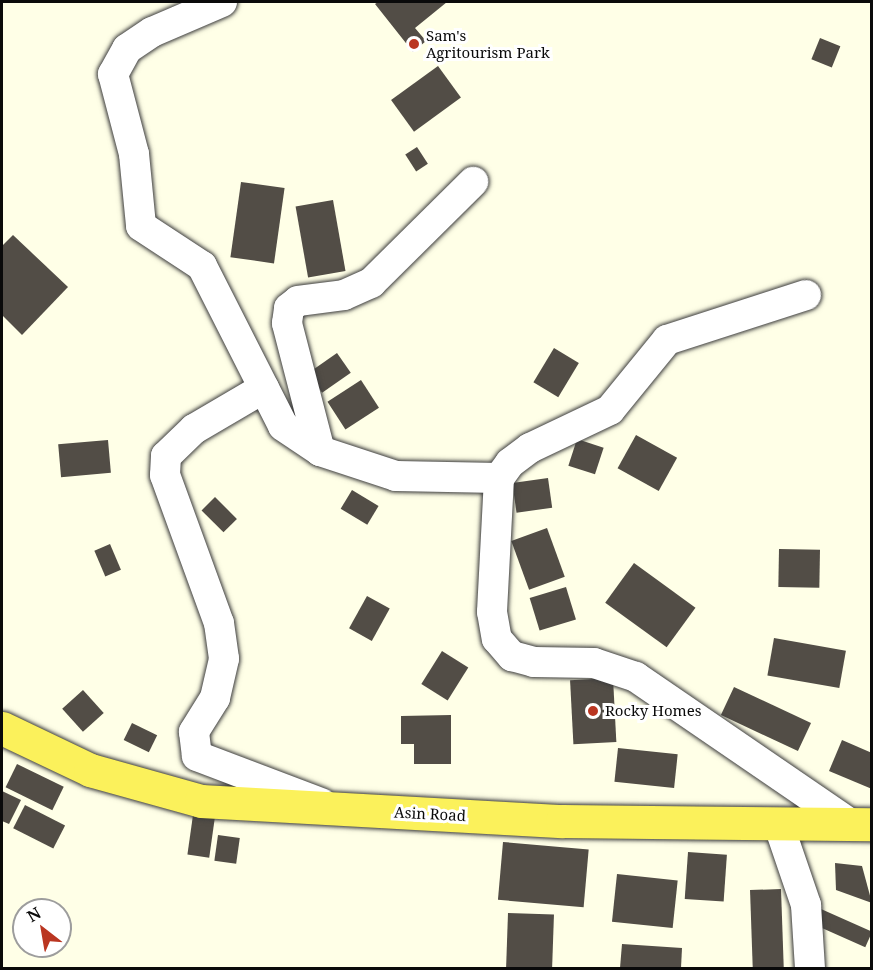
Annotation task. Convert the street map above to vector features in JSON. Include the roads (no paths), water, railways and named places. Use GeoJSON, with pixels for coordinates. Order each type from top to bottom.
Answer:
{"type":"FeatureCollection","features":[{"type":"Feature","properties":{"kind":"main road","name":"Asin Road"},"geometry":{"type":"LineString","coordinates":[[2,728],[90,770],[201,801],[562,821],[861,824]]}},
{"type":"Feature","properties":{"kind":"street"},"geometry":{"type":"LineString","coordinates":[[222,2],[152,32],[127,49],[113,74],[134,154],[141,226],[202,266],[283,426],[320,451],[396,476],[499,478]]}},
{"type":"Feature","properties":{"kind":"street"},"geometry":{"type":"LineString","coordinates":[[320,451],[287,323],[289,308],[298,301],[344,295],[370,283],[473,182]]}},
{"type":"Feature","properties":{"kind":"street"},"geometry":{"type":"LineString","coordinates":[[806,295],[667,340],[610,410],[530,448],[510,463],[499,478],[492,612],[497,639],[512,656],[534,662],[594,663],[636,677],[861,824]]}},
{"type":"Feature","properties":{"kind":"street"},"geometry":{"type":"LineString","coordinates":[[264,388],[194,429],[166,456],[165,476],[219,623],[224,659],[215,698],[194,732],[197,756],[338,809]]}},
{"type":"Feature","properties":{"kind":"street"},"geometry":{"type":"LineString","coordinates":[[778,823],[806,905],[810,969]]}},
{"type":"Feature","properties":{"kind":"place","name":"Sam's Agritourism Park"},"geometry":{"type":"Point","coordinates":[414,44]}},
{"type":"Feature","properties":{"kind":"place","name":"Rocky Homes"},"geometry":{"type":"Point","coordinates":[593,711]}}]}
